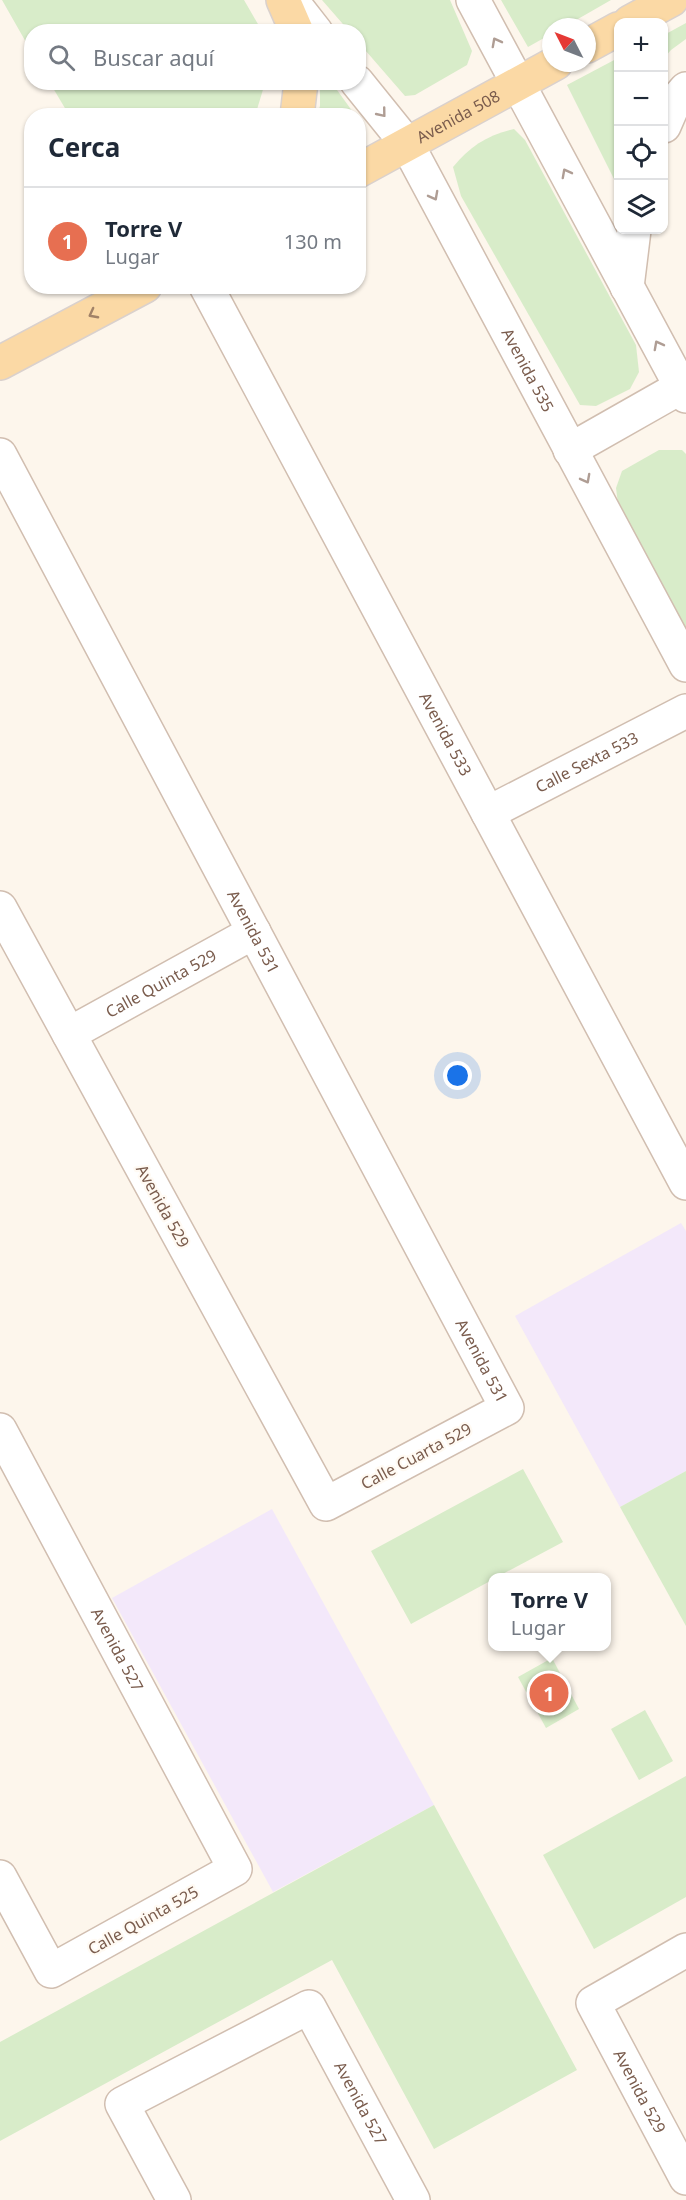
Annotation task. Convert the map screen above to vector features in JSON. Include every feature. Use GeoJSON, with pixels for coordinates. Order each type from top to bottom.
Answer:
{"type":"FeatureCollection","features":[{"type":"Feature","properties":{"kind":"main road"},"geometry":{"type":"LineString","coordinates":[[283,0],[294,24]]}},
{"type":"Feature","properties":{"kind":"main road"},"geometry":{"type":"LineString","coordinates":[[637,18],[671,0]]}},
{"type":"Feature","properties":{"kind":"main road"},"geometry":{"type":"LineString","coordinates":[[596,41],[614,31]]}},
{"type":"Feature","properties":{"kind":"main road","name":"Avenida 508"},"geometry":{"type":"LineString","coordinates":[[366,166],[542,71]]}},
{"type":"Feature","properties":{"kind":"main road"},"geometry":{"type":"LineString","coordinates":[[298,108],[300,90]]}},
{"type":"Feature","properties":{"kind":"main road"},"geometry":{"type":"LineString","coordinates":[[0,363],[130,294]]}},
{"type":"Feature","properties":{"kind":"street"},"geometry":{"type":"LineString","coordinates":[[291,0],[310,24]]}},
{"type":"Feature","properties":{"kind":"street"},"geometry":{"type":"LineString","coordinates":[[473,0],[684,392],[570,450]]}},
{"type":"Feature","properties":{"kind":"street"},"geometry":{"type":"LineString","coordinates":[[668,116],[674,103],[686,89]]}},
{"type":"Feature","properties":{"kind":"street","name":"Avenida 535"},"geometry":{"type":"LineString","coordinates":[[363,90],[406,144],[686,665]]}},
{"type":"Feature","properties":{"kind":"street"},"geometry":{"type":"LineString","coordinates":[[627,287],[634,234]]}},
{"type":"Feature","properties":{"kind":"street","name":"Avenida 533"},"geometry":{"type":"LineString","coordinates":[[210,294],[686,1183]]}},
{"type":"Feature","properties":{"kind":"street","name":"Avenida 531"},"geometry":{"type":"LineString","coordinates":[[0,455],[507,1408]]}},
{"type":"Feature","properties":{"kind":"street","name":"Calle Sexta 533"},"geometry":{"type":"LineString","coordinates":[[488,813],[686,711]]}},
{"type":"Feature","properties":{"kind":"street","name":"Avenida 529"},"geometry":{"type":"LineString","coordinates":[[0,908],[326,1504]]}},
{"type":"Feature","properties":{"kind":"street","name":"Calle Quinta 529"},"geometry":{"type":"LineString","coordinates":[[69,1034],[254,932]]}},
{"type":"Feature","properties":{"kind":"street","name":"Calle Cuarta 529"},"geometry":{"type":"LineString","coordinates":[[326,1504],[507,1408]]}},
{"type":"Feature","properties":{"kind":"street","name":"Avenida 527"},"geometry":{"type":"LineString","coordinates":[[0,1430],[235,1869]]}},
{"type":"Feature","properties":{"kind":"street","name":"Calle Quinta 525"},"geometry":{"type":"LineString","coordinates":[[0,1876],[51,1971],[235,1869]]}},
{"type":"Feature","properties":{"kind":"street","name":"Avenida 529"},"geometry":{"type":"LineString","coordinates":[[686,1950],[593,2003],[686,2178]]}},
{"type":"Feature","properties":{"kind":"street","name":"Avenida 527"},"geometry":{"type":"LineString","coordinates":[[174,2200],[122,2104],[309,2007],[413,2200]]}},
{"type":"Feature","properties":{"kind":"shaded area"},"geometry":{"type":"Polygon","coordinates":[[[681,1223],[686,1231],[686,1471],[620,1507],[515,1316],[681,1223]]]}},
{"type":"Feature","properties":{"kind":"shaded area"},"geometry":{"type":"Polygon","coordinates":[[[272,1509],[434,1805],[273,1892],[112,1598],[272,1509]]]}},
{"type":"Feature","properties":{"kind":"green space"},"geometry":{"type":"Polygon","coordinates":[[[2,0],[244,0],[258,24],[24,24],[24,39],[2,0]]]}},
{"type":"Feature","properties":{"kind":"green space"},"geometry":{"type":"Polygon","coordinates":[[[322,0],[450,0],[472,51],[467,65],[415,95],[405,96],[366,51],[366,24],[343,24],[322,0]]]}},
{"type":"Feature","properties":{"kind":"green space"},"geometry":{"type":"Polygon","coordinates":[[[501,0],[611,0],[580,18],[542,18],[542,39],[528,47],[501,0]]]}},
{"type":"Feature","properties":{"kind":"green space"},"geometry":{"type":"Polygon","coordinates":[[[686,23],[686,39],[668,53],[668,33],[686,23]]]}},
{"type":"Feature","properties":{"kind":"green space"},"geometry":{"type":"Polygon","coordinates":[[[614,60],[614,179],[567,85],[592,72],[596,72],[596,70],[614,60]]]}},
{"type":"Feature","properties":{"kind":"green space"},"geometry":{"type":"Polygon","coordinates":[[[54,90],[263,90],[257,108],[65,108],[54,90]]]}},
{"type":"Feature","properties":{"kind":"green space"},"geometry":{"type":"Polygon","coordinates":[[[320,90],[337,90],[350,108],[319,108],[320,90]]]}},
{"type":"Feature","properties":{"kind":"green space"},"geometry":{"type":"Polygon","coordinates":[[[514,129],[525,140],[636,345],[639,372],[630,389],[596,406],[580,405],[461,196],[453,167],[480,142],[514,129]]]}},
{"type":"Feature","properties":{"kind":"green space"},"geometry":{"type":"Polygon","coordinates":[[[659,450],[682,450],[686,454],[686,632],[619,512],[616,488],[622,471],[659,450]]]}},
{"type":"Feature","properties":{"kind":"green space"},"geometry":{"type":"Polygon","coordinates":[[[523,1469],[563,1542],[505,1573],[488,1573],[488,1582],[411,1624],[371,1551],[523,1469]]]}},
{"type":"Feature","properties":{"kind":"green space"},"geometry":{"type":"Polygon","coordinates":[[[686,1471],[686,1626],[620,1507],[686,1471]]]}},
{"type":"Feature","properties":{"kind":"green space"},"geometry":{"type":"Polygon","coordinates":[[[552,1658],[579,1709],[546,1728],[518,1677],[552,1658]]]}},
{"type":"Feature","properties":{"kind":"green space"},"geometry":{"type":"Polygon","coordinates":[[[645,1710],[673,1761],[639,1780],[611,1729],[645,1710]]]}},
{"type":"Feature","properties":{"kind":"green space"},"geometry":{"type":"Polygon","coordinates":[[[686,1776],[686,1897],[594,1949],[543,1855],[686,1776]]]}},
{"type":"Feature","properties":{"kind":"green space"},"geometry":{"type":"Polygon","coordinates":[[[434,1805],[577,2070],[434,2149],[332,1960],[0,2141],[0,2042],[434,1805]]]}},
{"type":"Feature","properties":{"kind":"place","name":"Torre V"},"geometry":{"type":"Point","coordinates":[549,1693]}}]}
